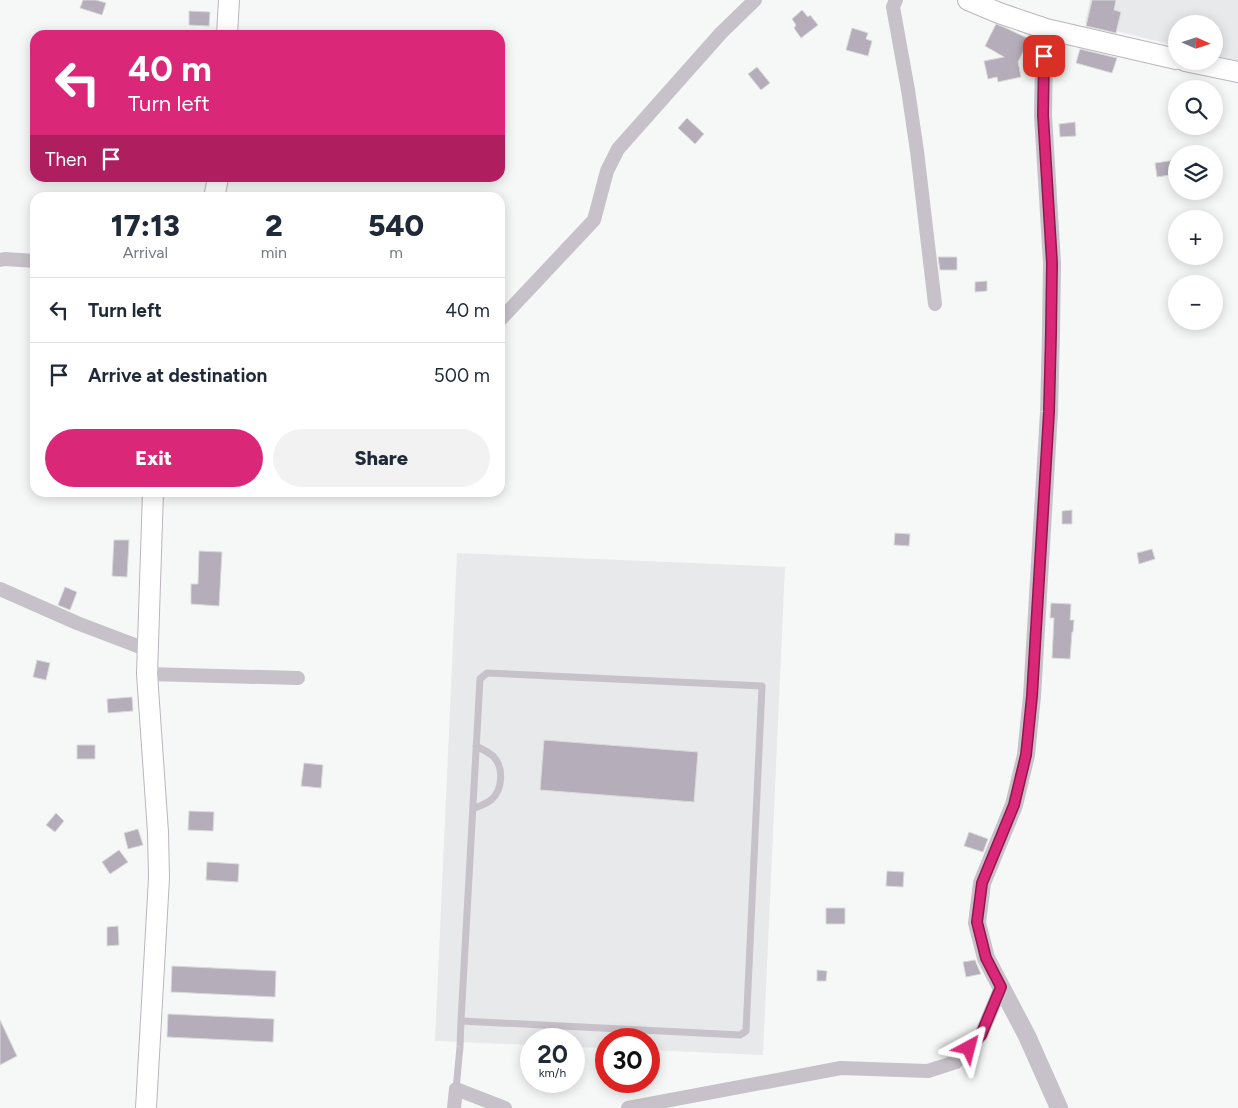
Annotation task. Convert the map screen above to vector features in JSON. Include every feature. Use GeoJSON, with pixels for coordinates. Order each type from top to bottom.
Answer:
{"type":"FeatureCollection","features":[{"type":"Feature","properties":{"kind":"main road"},"geometry":{"type":"LineString","coordinates":[[227,30],[229,0]]}},
{"type":"Feature","properties":{"kind":"main road"},"geometry":{"type":"LineString","coordinates":[[968,0],[1046,29],[1168,57]]}},
{"type":"Feature","properties":{"kind":"main road"},"geometry":{"type":"LineString","coordinates":[[1223,69],[1238,72]]}},
{"type":"Feature","properties":{"kind":"main road"},"geometry":{"type":"LineString","coordinates":[[146,1108],[159,878],[158,832],[147,674],[154,497]]}},
{"type":"Feature","properties":{"kind":"street"},"geometry":{"type":"LineString","coordinates":[[505,315],[594,220],[607,171],[618,149],[721,33],[755,0]]}},
{"type":"Feature","properties":{"kind":"street"},"geometry":{"type":"LineString","coordinates":[[896,0],[893,7],[917,151],[935,304]]}},
{"type":"Feature","properties":{"kind":"street"},"geometry":{"type":"LineString","coordinates":[[1046,29],[1043,115],[1052,263],[1049,412],[1032,696],[1026,755],[1014,805],[982,883],[977,922],[986,958],[1027,1036],[1059,1108]]}},
{"type":"Feature","properties":{"kind":"street"},"geometry":{"type":"LineString","coordinates":[[0,260],[30,261]]}},
{"type":"Feature","properties":{"kind":"street"},"geometry":{"type":"LineString","coordinates":[[0,589],[76,623],[148,650]]}},
{"type":"Feature","properties":{"kind":"street"},"geometry":{"type":"LineString","coordinates":[[147,674],[298,678]]}},
{"type":"Feature","properties":{"kind":"street"},"geometry":{"type":"LineString","coordinates":[[628,1108],[841,1068],[928,1071],[956,1062],[981,1035],[1001,987]]}},
{"type":"Feature","properties":{"kind":"street"},"geometry":{"type":"LineString","coordinates":[[454,1108],[456,1088],[504,1108]]}},
{"type":"Feature","properties":{"kind":"lane"},"geometry":{"type":"LineString","coordinates":[[456,1088],[460,1047],[461,1021],[480,679],[487,674],[762,686],[746,1031],[740,1035],[461,1021]]}},
{"type":"Feature","properties":{"kind":"lane"},"geometry":{"type":"LineString","coordinates":[[473,809],[492,800],[497,792],[501,778],[499,765],[494,757],[476,746]]}},
{"type":"Feature","properties":{"kind":"shaded area"},"geometry":{"type":"Polygon","coordinates":[[[1090,0],[1238,0],[1238,61],[1223,57],[1223,15],[1168,15],[1168,44],[1085,23],[1090,0]]]}},
{"type":"Feature","properties":{"kind":"shaded area"},"geometry":{"type":"Polygon","coordinates":[[[457,553],[785,567],[763,1055],[660,1050],[660,1028],[595,1028],[595,1048],[585,1047],[585,1028],[520,1028],[520,1045],[435,1041],[457,553]]]}},
{"type":"Feature","properties":{"kind":"building"},"geometry":{"type":"Polygon","coordinates":[[[83,0],[96,0],[106,3],[102,15],[80,8],[83,0]]]}},
{"type":"Feature","properties":{"kind":"building"},"geometry":{"type":"Polygon","coordinates":[[[1092,0],[1116,0],[1114,10],[1121,12],[1116,33],[1086,26],[1092,0]]]}},
{"type":"Feature","properties":{"kind":"building"},"geometry":{"type":"Polygon","coordinates":[[[802,10],[808,17],[810,15],[818,25],[801,38],[794,28],[796,25],[792,19],[802,10]]]}},
{"type":"Feature","properties":{"kind":"building"},"geometry":{"type":"Polygon","coordinates":[[[189,11],[210,12],[209,26],[189,25],[189,11]]]}},
{"type":"Feature","properties":{"kind":"building"},"geometry":{"type":"Polygon","coordinates":[[[996,24],[1029,39],[1018,62],[1021,77],[998,82],[997,77],[988,79],[984,61],[1004,57],[985,46],[996,24]]]}},
{"type":"Feature","properties":{"kind":"building"},"geometry":{"type":"Polygon","coordinates":[[[852,28],[868,33],[866,39],[872,41],[868,56],[846,50],[852,28]]]}},
{"type":"Feature","properties":{"kind":"building"},"geometry":{"type":"Polygon","coordinates":[[[1080,49],[1117,58],[1112,73],[1076,63],[1080,49]]]}},
{"type":"Feature","properties":{"kind":"building"},"geometry":{"type":"Polygon","coordinates":[[[757,67],[770,83],[761,90],[748,74],[757,67]]]}},
{"type":"Feature","properties":{"kind":"building"},"geometry":{"type":"Polygon","coordinates":[[[687,118],[704,134],[695,144],[678,128],[687,118]]]}},
{"type":"Feature","properties":{"kind":"building"},"geometry":{"type":"Polygon","coordinates":[[[1075,122],[1076,136],[1060,137],[1059,124],[1075,122]]]}},
{"type":"Feature","properties":{"kind":"building"},"geometry":{"type":"Polygon","coordinates":[[[1168,161],[1168,175],[1157,177],[1155,163],[1168,161]]]}},
{"type":"Feature","properties":{"kind":"building"},"geometry":{"type":"Polygon","coordinates":[[[938,257],[957,257],[957,270],[940,270],[938,257]]]}},
{"type":"Feature","properties":{"kind":"building"},"geometry":{"type":"Polygon","coordinates":[[[987,281],[987,291],[975,292],[975,282],[987,281]]]}},
{"type":"Feature","properties":{"kind":"building"},"geometry":{"type":"Polygon","coordinates":[[[1072,510],[1072,524],[1062,524],[1062,511],[1072,510]]]}},
{"type":"Feature","properties":{"kind":"building"},"geometry":{"type":"Polygon","coordinates":[[[895,533],[910,534],[909,546],[894,545],[895,533]]]}},
{"type":"Feature","properties":{"kind":"building"},"geometry":{"type":"Polygon","coordinates":[[[114,540],[129,540],[127,577],[112,576],[114,540]]]}},
{"type":"Feature","properties":{"kind":"building"},"geometry":{"type":"Polygon","coordinates":[[[1152,549],[1155,559],[1139,564],[1137,553],[1152,549]]]}},
{"type":"Feature","properties":{"kind":"building"},"geometry":{"type":"Polygon","coordinates":[[[199,551],[222,552],[219,606],[191,604],[191,584],[198,584],[199,551]]]}},
{"type":"Feature","properties":{"kind":"building"},"geometry":{"type":"Polygon","coordinates":[[[65,587],[77,592],[70,610],[58,605],[65,587]]]}},
{"type":"Feature","properties":{"kind":"building"},"geometry":{"type":"Polygon","coordinates":[[[1051,603],[1071,604],[1070,620],[1074,620],[1070,659],[1052,658],[1054,618],[1050,618],[1051,603]]]}},
{"type":"Feature","properties":{"kind":"building"},"geometry":{"type":"Polygon","coordinates":[[[37,660],[50,663],[46,680],[33,677],[37,660]]]}},
{"type":"Feature","properties":{"kind":"building"},"geometry":{"type":"Polygon","coordinates":[[[132,697],[133,711],[108,713],[107,699],[132,697]]]}},
{"type":"Feature","properties":{"kind":"building"},"geometry":{"type":"Polygon","coordinates":[[[544,740],[698,752],[694,802],[540,790],[544,740]]]}},
{"type":"Feature","properties":{"kind":"building"},"geometry":{"type":"Polygon","coordinates":[[[77,745],[95,745],[95,759],[77,759],[77,745]]]}},
{"type":"Feature","properties":{"kind":"building"},"geometry":{"type":"Polygon","coordinates":[[[304,763],[323,765],[321,788],[301,786],[304,763]]]}},
{"type":"Feature","properties":{"kind":"building"},"geometry":{"type":"Polygon","coordinates":[[[189,811],[214,812],[213,831],[188,830],[189,811]]]}},
{"type":"Feature","properties":{"kind":"building"},"geometry":{"type":"Polygon","coordinates":[[[56,813],[64,821],[55,832],[46,825],[56,813]]]}},
{"type":"Feature","properties":{"kind":"building"},"geometry":{"type":"Polygon","coordinates":[[[138,829],[143,845],[128,849],[124,833],[138,829]]]}},
{"type":"Feature","properties":{"kind":"building"},"geometry":{"type":"Polygon","coordinates":[[[969,832],[988,839],[983,852],[964,846],[969,832]]]}},
{"type":"Feature","properties":{"kind":"building"},"geometry":{"type":"Polygon","coordinates":[[[119,850],[128,862],[110,874],[102,862],[119,850]]]}},
{"type":"Feature","properties":{"kind":"building"},"geometry":{"type":"Polygon","coordinates":[[[207,862],[239,864],[238,882],[206,880],[207,862]]]}},
{"type":"Feature","properties":{"kind":"building"},"geometry":{"type":"Polygon","coordinates":[[[887,871],[904,872],[903,887],[886,886],[887,871]]]}},
{"type":"Feature","properties":{"kind":"building"},"geometry":{"type":"Polygon","coordinates":[[[826,908],[845,908],[845,924],[826,924],[826,908]]]}},
{"type":"Feature","properties":{"kind":"building"},"geometry":{"type":"Polygon","coordinates":[[[118,926],[119,945],[107,946],[107,927],[118,926]]]}},
{"type":"Feature","properties":{"kind":"building"},"geometry":{"type":"Polygon","coordinates":[[[975,960],[981,974],[966,977],[963,962],[975,960]]]}},
{"type":"Feature","properties":{"kind":"building"},"geometry":{"type":"Polygon","coordinates":[[[172,966],[276,971],[275,997],[171,992],[172,966]]]}},
{"type":"Feature","properties":{"kind":"building"},"geometry":{"type":"Polygon","coordinates":[[[817,970],[827,971],[826,981],[817,981],[817,970]]]}},
{"type":"Feature","properties":{"kind":"building"},"geometry":{"type":"Polygon","coordinates":[[[168,1014],[274,1019],[273,1042],[167,1037],[168,1014]]]}},
{"type":"Feature","properties":{"kind":"building"},"geometry":{"type":"Polygon","coordinates":[[[0,1020],[17,1056],[0,1065],[0,1020]]]}},
{"type":"Feature","properties":{"kind":"route"},"geometry":{"type":"LineString","coordinates":[[969,1048],[981,1035],[1001,987],[986,958],[977,922],[982,883],[1014,805],[1026,755],[1032,696],[1049,412],[1051,333],[1052,263],[1043,115],[1044,56]]}}]}
